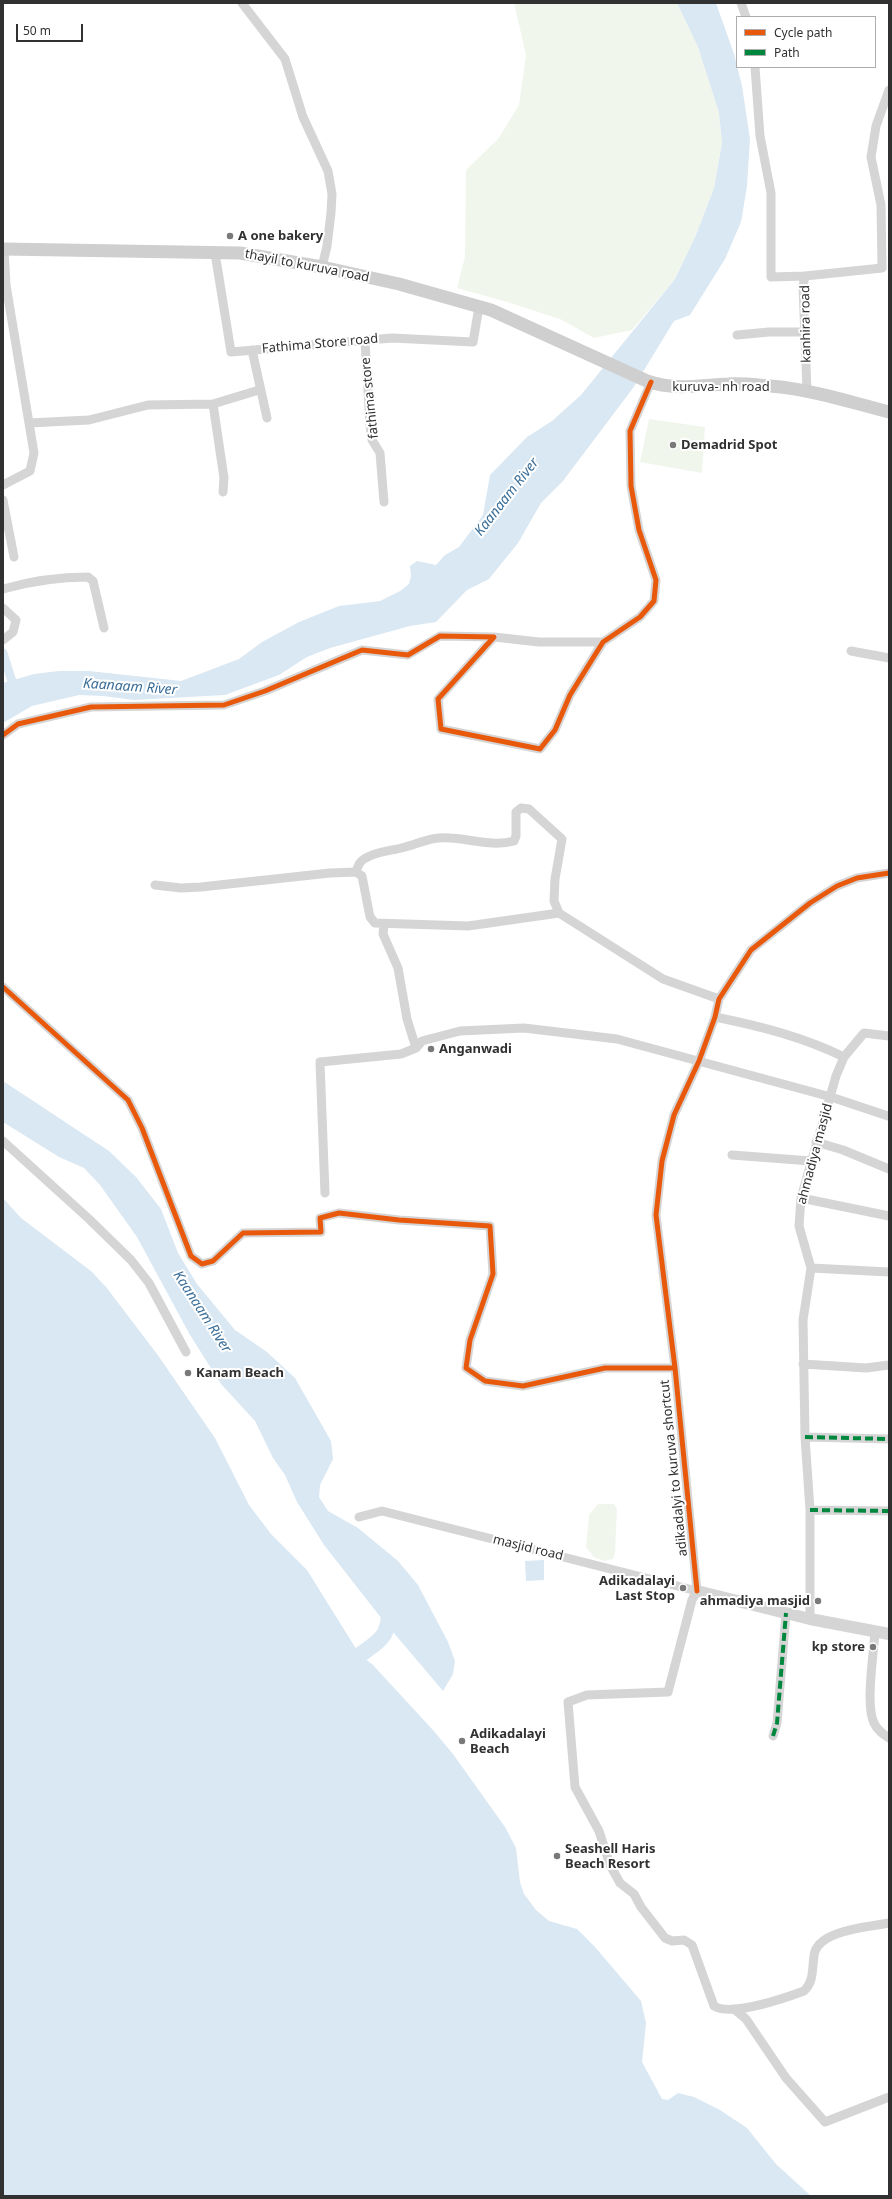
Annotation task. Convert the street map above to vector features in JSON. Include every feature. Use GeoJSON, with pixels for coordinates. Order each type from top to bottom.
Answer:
{"type":"FeatureCollection","features":[{"type":"Feature","properties":{"kind":"main road","name":"thayil to kuruva road"},"geometry":{"type":"LineString","coordinates":[[4,249],[240,253],[322,267],[399,284],[479,306],[597,358]]}},
{"type":"Feature","properties":{"kind":"main road","name":"kuruva- nh road"},"geometry":{"type":"LineString","coordinates":[[597,358],[649,382],[666,387],[682,388],[728,384],[772,386],[807,391],[889,412]]}},
{"type":"Feature","properties":{"kind":"street"},"geometry":{"type":"LineString","coordinates":[[242,3],[285,59],[303,117],[328,171],[332,194],[331,213],[327,246],[322,267]]}},
{"type":"Feature","properties":{"kind":"street"},"geometry":{"type":"LineString","coordinates":[[741,3],[746,16]]}},
{"type":"Feature","properties":{"kind":"street"},"geometry":{"type":"LineString","coordinates":[[755,68],[760,136],[771,193],[771,277],[805,276]]}},
{"type":"Feature","properties":{"kind":"street","name":"kanhira road"},"geometry":{"type":"LineString","coordinates":[[807,391],[806,332],[803,286],[805,276],[882,268],[881,206],[871,157],[876,126],[889,90]]}},
{"type":"Feature","properties":{"kind":"street"},"geometry":{"type":"LineString","coordinates":[[3,485],[30,471],[34,453],[6,284],[4,249]]}},
{"type":"Feature","properties":{"kind":"street","name":"Fathima Store road"},"geometry":{"type":"LineString","coordinates":[[215,253],[231,352],[392,338],[473,342],[479,306]]}},
{"type":"Feature","properties":{"kind":"street"},"geometry":{"type":"LineString","coordinates":[[737,335],[769,332],[806,332]]}},
{"type":"Feature","properties":{"kind":"street","name":"fathima store"},"geometry":{"type":"LineString","coordinates":[[365,341],[372,440],[380,453],[384,502]]}},
{"type":"Feature","properties":{"kind":"street"},"geometry":{"type":"LineString","coordinates":[[252,350],[259,390],[267,418]]}},
{"type":"Feature","properties":{"kind":"street"},"geometry":{"type":"LineString","coordinates":[[494,637],[438,699],[441,729],[540,749],[556,730],[570,695],[603,642],[640,617],[654,601],[656,580],[639,530],[631,486],[630,431],[649,382]]}},
{"type":"Feature","properties":{"kind":"street"},"geometry":{"type":"LineString","coordinates":[[29,423],[89,420],[148,405],[213,404],[259,390]]}},
{"type":"Feature","properties":{"kind":"street"},"geometry":{"type":"LineString","coordinates":[[213,404],[224,478],[223,492]]}},
{"type":"Feature","properties":{"kind":"street"},"geometry":{"type":"LineString","coordinates":[[3,500],[14,557]]}},
{"type":"Feature","properties":{"kind":"street"},"geometry":{"type":"LineString","coordinates":[[3,590],[27,582],[58,577],[88,577],[93,581],[104,628]]}},
{"type":"Feature","properties":{"kind":"street"},"geometry":{"type":"LineString","coordinates":[[3,608],[16,620],[14,632],[5,639]]}},
{"type":"Feature","properties":{"kind":"street"},"geometry":{"type":"LineString","coordinates":[[3,735],[18,724],[91,707],[224,705],[265,691],[362,650],[408,655],[440,636],[494,637],[540,642],[603,642]]}},
{"type":"Feature","properties":{"kind":"street"},"geometry":{"type":"LineString","coordinates":[[852,651],[889,658]]}},
{"type":"Feature","properties":{"kind":"street"},"geometry":{"type":"LineString","coordinates":[[356,872],[359,862],[365,858],[424,840],[448,838],[473,842],[507,843],[514,841],[516,836],[516,812],[521,808],[528,808],[562,839],[555,879],[554,901],[559,913],[663,979],[719,999]]}},
{"type":"Feature","properties":{"kind":"street"},"geometry":{"type":"LineString","coordinates":[[155,885],[181,888],[201,887],[330,873],[356,872],[362,876],[370,917],[375,923],[415,923],[468,926],[559,913]]}},
{"type":"Feature","properties":{"kind":"street","name":"adikadalyi to kuruva shortcut"},"geometry":{"type":"LineString","coordinates":[[697,1591],[675,1368],[656,1215],[662,1161],[674,1115],[699,1061],[715,1017],[719,999],[751,950],[810,903],[837,886],[857,878],[889,873]]}},
{"type":"Feature","properties":{"kind":"street"},"geometry":{"type":"LineString","coordinates":[[384,924],[383,934],[398,968],[407,1019],[416,1048]]}},
{"type":"Feature","properties":{"kind":"street"},"geometry":{"type":"LineString","coordinates":[[3,987],[128,1100],[142,1128],[191,1256],[202,1264],[213,1261],[244,1233],[321,1232],[320,1218],[339,1213],[399,1220],[490,1226],[493,1274],[470,1340],[466,1368],[485,1381],[523,1386],[605,1368],[675,1368]]}},
{"type":"Feature","properties":{"kind":"street"},"geometry":{"type":"LineString","coordinates":[[715,1017],[774,1029],[822,1046],[844,1057]]}},
{"type":"Feature","properties":{"kind":"street"},"geometry":{"type":"LineString","coordinates":[[325,1193],[320,1062],[401,1054],[416,1048],[422,1041],[460,1031],[524,1028],[617,1039],[830,1097],[888,1116]]}},
{"type":"Feature","properties":{"kind":"street","name":"ahmadiya masjid"},"geometry":{"type":"LineString","coordinates":[[810,1619],[810,1510],[805,1437],[803,1320],[811,1268],[799,1226],[801,1198],[816,1142],[844,1057],[864,1032],[889,1036]]}},
{"type":"Feature","properties":{"kind":"street"},"geometry":{"type":"LineString","coordinates":[[3,1141],[89,1219],[131,1260],[149,1283],[186,1352]]}},
{"type":"Feature","properties":{"kind":"street"},"geometry":{"type":"LineString","coordinates":[[816,1142],[843,1150],[889,1169]]}},
{"type":"Feature","properties":{"kind":"street"},"geometry":{"type":"LineString","coordinates":[[732,1155],[811,1161]]}},
{"type":"Feature","properties":{"kind":"street"},"geometry":{"type":"LineString","coordinates":[[801,1198],[889,1216]]}},
{"type":"Feature","properties":{"kind":"street"},"geometry":{"type":"LineString","coordinates":[[811,1268],[889,1272]]}},
{"type":"Feature","properties":{"kind":"street"},"geometry":{"type":"LineString","coordinates":[[803,1364],[866,1368],[889,1365]]}},
{"type":"Feature","properties":{"kind":"street"},"geometry":{"type":"LineString","coordinates":[[805,1437],[889,1439]]}},
{"type":"Feature","properties":{"kind":"street"},"geometry":{"type":"LineString","coordinates":[[810,1510],[889,1511]]}},
{"type":"Feature","properties":{"kind":"street","name":"masjid road"},"geometry":{"type":"LineString","coordinates":[[359,1517],[382,1511],[697,1591]]}},
{"type":"Feature","properties":{"kind":"street"},"geometry":{"type":"LineString","coordinates":[[889,1634],[810,1619],[697,1591],[692,1600],[668,1692],[587,1695],[568,1702],[575,1787],[599,1831],[610,1865],[620,1883],[634,1894],[641,1907],[665,1938],[672,1941],[684,1940],[692,1945],[714,2006],[721,2010],[734,2009],[763,2003],[804,1991],[810,1985],[812,1979],[814,1951],[821,1943],[835,1934],[889,1923]]}},
{"type":"Feature","properties":{"kind":"street"},"geometry":{"type":"LineString","coordinates":[[773,1736],[777,1722],[786,1613]]}},
{"type":"Feature","properties":{"kind":"street"},"geometry":{"type":"LineString","coordinates":[[875,1631],[871,1706],[873,1722],[880,1731],[889,1738]]}},
{"type":"Feature","properties":{"kind":"street"},"geometry":{"type":"LineString","coordinates":[[734,2009],[746,2019],[786,2078],[825,2122],[889,2097]]}},
{"type":"Feature","properties":{"kind":"shaded area"},"geometry":{"type":"Polygon","coordinates":[[[514,3],[677,3],[698,47],[719,113],[722,143],[714,188],[696,235],[675,279],[632,330],[594,338],[560,319],[457,288],[465,257],[466,170],[498,139],[519,105],[526,55],[514,3]]]}},
{"type":"Feature","properties":{"kind":"shaded area","name":"Demadrid Spot"},"geometry":{"type":"Polygon","coordinates":[[[649,419],[705,427],[702,473],[640,462],[649,419]]]}},
{"type":"Feature","properties":{"kind":"shaded area"},"geometry":{"type":"Polygon","coordinates":[[[598,1504],[614,1504],[617,1509],[615,1553],[613,1559],[604,1561],[594,1557],[586,1547],[589,1515],[598,1504]]]}},
{"type":"Feature","properties":{"kind":"water"},"geometry":{"type":"Polygon","coordinates":[[[677,3],[716,3],[734,54],[736,68],[738,68],[742,86],[750,139],[747,186],[741,222],[725,259],[690,315],[674,321],[633,388],[563,481],[541,503],[518,543],[489,579],[467,590],[436,622],[410,626],[330,648],[307,657],[279,675],[225,695],[134,700],[79,695],[32,706],[3,723],[3,683],[34,674],[59,671],[89,671],[181,681],[239,659],[262,642],[299,622],[339,606],[380,601],[400,591],[409,584],[411,576],[410,566],[417,561],[436,565],[445,555],[459,547],[483,515],[490,475],[527,437],[552,421],[581,395],[675,279],[696,235],[714,188],[722,143],[719,113],[698,47],[677,3]]]}},
{"type":"Feature","properties":{"kind":"water"},"geometry":{"type":"Polygon","coordinates":[[[3,1081],[109,1151],[136,1177],[161,1209],[178,1253],[197,1284],[235,1330],[267,1352],[295,1378],[331,1441],[333,1459],[320,1485],[319,1497],[328,1511],[358,1528],[398,1561],[418,1585],[448,1642],[455,1661],[453,1674],[443,1691],[382,1619],[324,1545],[297,1502],[285,1475],[273,1458],[255,1421],[221,1384],[190,1335],[137,1237],[100,1185],[84,1168],[59,1157],[3,1122],[3,1081]]]}},
{"type":"Feature","properties":{"kind":"water"},"geometry":{"type":"Polygon","coordinates":[[[3,1198],[21,1218],[91,1271],[106,1287],[157,1354],[215,1438],[249,1505],[271,1534],[307,1570],[360,1655],[373,1665],[432,1729],[453,1754],[505,1827],[516,1848],[520,1882],[524,1894],[536,1910],[549,1921],[577,1929],[595,1947],[641,2001],[646,2023],[642,2062],[662,2099],[668,2100],[678,2093],[694,2097],[720,2110],[747,2128],[776,2164],[811,2196],[3,2196],[3,1198]]]}},
{"type":"Feature","properties":{"kind":"water"},"geometry":{"type":"Polygon","coordinates":[[[544,1560],[544,1580],[526,1581],[525,1561],[544,1560]]]}},
{"type":"Feature","properties":{"kind":"waterway"},"geometry":{"type":"LineString","coordinates":[[3,653],[15,691]]}},
{"type":"Feature","properties":{"kind":"waterway","name":"Kaanaam River"},"geometry":{"type":"LineString","coordinates":[[360,1655],[380,1640],[388,1624],[390,1606]]}},
{"type":"Feature","properties":{"kind":"marked path"},"geometry":{"type":"LineString","coordinates":[[805,1437],[889,1439]]}},
{"type":"Feature","properties":{"kind":"marked path"},"geometry":{"type":"LineString","coordinates":[[810,1510],[889,1511]]}},
{"type":"Feature","properties":{"kind":"marked path"},"geometry":{"type":"LineString","coordinates":[[773,1736],[777,1723],[786,1613]]}},
{"type":"Feature","properties":{"kind":"cycle path"},"geometry":{"type":"LineString","coordinates":[[3,735],[18,724],[91,707],[224,705],[265,691],[362,650],[408,655],[440,636],[494,637],[438,699],[441,729],[540,749],[555,730],[570,695],[603,642],[640,617],[654,601],[656,580],[639,530],[631,486],[630,431],[651,382]]}},
{"type":"Feature","properties":{"kind":"cycle path"},"geometry":{"type":"LineString","coordinates":[[697,1591],[675,1368],[656,1215],[662,1161],[674,1115],[699,1061],[715,1017],[719,999],[751,950],[810,903],[837,886],[857,878],[889,873]]}},
{"type":"Feature","properties":{"kind":"cycle path"},"geometry":{"type":"LineString","coordinates":[[3,987],[128,1100],[142,1128],[191,1256],[202,1264],[213,1261],[243,1233],[321,1232],[320,1218],[339,1213],[399,1220],[490,1226],[493,1274],[470,1340],[466,1368],[485,1381],[523,1386],[605,1368],[675,1368]]}},
{"type":"Feature","properties":{"kind":"place","name":"A one bakery"},"geometry":{"type":"Point","coordinates":[230,236]}},
{"type":"Feature","properties":{"kind":"place","name":"Demadrid Spot"},"geometry":{"type":"Point","coordinates":[673,445]}},
{"type":"Feature","properties":{"kind":"place","name":"Anganwadi"},"geometry":{"type":"Point","coordinates":[431,1049]}},
{"type":"Feature","properties":{"kind":"place","name":"Kanam Beach"},"geometry":{"type":"Point","coordinates":[188,1373]}},
{"type":"Feature","properties":{"kind":"place","name":"Adikadalayi Last Stop"},"geometry":{"type":"Point","coordinates":[683,1588]}},
{"type":"Feature","properties":{"kind":"place","name":"ahmadiya masjid"},"geometry":{"type":"Point","coordinates":[818,1601]}},
{"type":"Feature","properties":{"kind":"place","name":"kp store"},"geometry":{"type":"Point","coordinates":[873,1647]}},
{"type":"Feature","properties":{"kind":"place","name":"Adikadalayi Beach"},"geometry":{"type":"Point","coordinates":[462,1741]}},
{"type":"Feature","properties":{"kind":"place","name":"Seashell Haris Beach Resort"},"geometry":{"type":"Point","coordinates":[557,1856]}}]}
